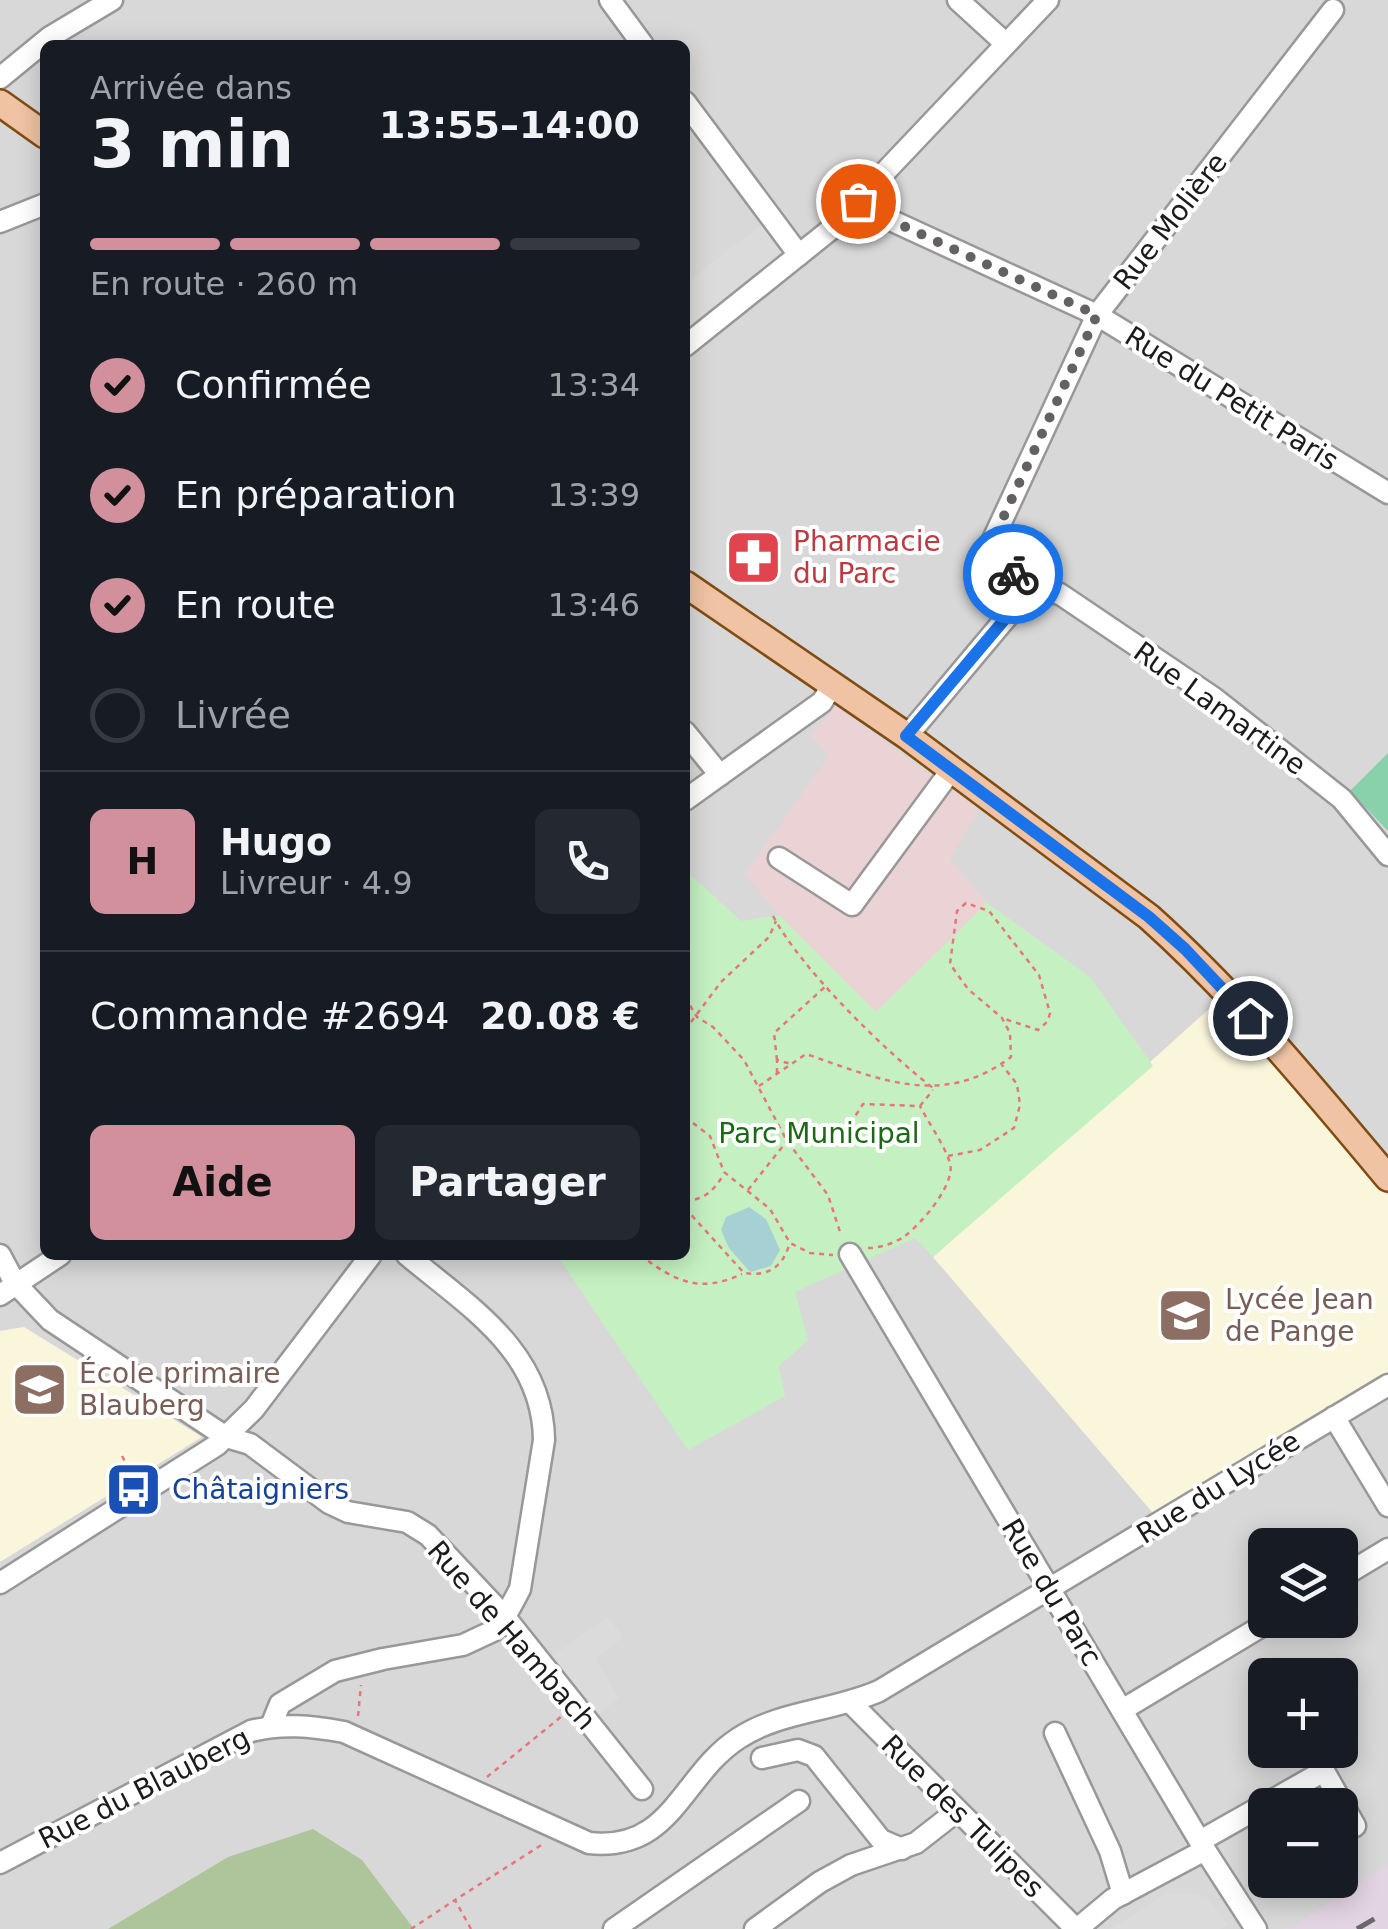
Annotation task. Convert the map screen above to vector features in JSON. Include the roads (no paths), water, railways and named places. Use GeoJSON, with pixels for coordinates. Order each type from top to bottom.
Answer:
{"type":"FeatureCollection","features":[{"type":"Feature","properties":{"kind":"main road"},"geometry":{"type":"LineString","coordinates":[[0,102],[40,131]]}},
{"type":"Feature","properties":{"kind":"main road"},"geometry":{"type":"LineString","coordinates":[[690,587],[906,736],[1126,898],[1185,949],[1296,1068],[1388,1178]]}},
{"type":"Feature","properties":{"kind":"street"},"geometry":{"type":"LineString","coordinates":[[46,40],[112,0]]}},
{"type":"Feature","properties":{"kind":"street"},"geometry":{"type":"LineString","coordinates":[[610,0],[639,40]]}},
{"type":"Feature","properties":{"kind":"street"},"geometry":{"type":"LineString","coordinates":[[958,0],[1005,43]]}},
{"type":"Feature","properties":{"kind":"street"},"geometry":{"type":"LineString","coordinates":[[690,342],[799,255],[858,201],[1048,0]]}},
{"type":"Feature","properties":{"kind":"street","name":"Rue Molière"},"geometry":{"type":"LineString","coordinates":[[1032,587],[1002,566],[990,546],[1097,315],[1333,10]]}},
{"type":"Feature","properties":{"kind":"street"},"geometry":{"type":"LineString","coordinates":[[0,78],[40,45]]}},
{"type":"Feature","properties":{"kind":"street"},"geometry":{"type":"LineString","coordinates":[[690,109],[799,255]]}},
{"type":"Feature","properties":{"kind":"street","name":"Rue du Petit Paris"},"geometry":{"type":"LineString","coordinates":[[858,201],[875,213],[1097,315],[1388,494]]}},
{"type":"Feature","properties":{"kind":"street"},"geometry":{"type":"LineString","coordinates":[[0,222],[40,206]]}},
{"type":"Feature","properties":{"kind":"street"},"geometry":{"type":"LineString","coordinates":[[906,736],[1032,587]]}},
{"type":"Feature","properties":{"kind":"street","name":"Rue Lamartine"},"geometry":{"type":"LineString","coordinates":[[1032,587],[1060,594],[1214,698],[1342,799],[1388,855]]}},
{"type":"Feature","properties":{"kind":"street"},"geometry":{"type":"LineString","coordinates":[[690,796],[822,702],[833,684]]}},
{"type":"Feature","properties":{"kind":"street"},"geometry":{"type":"LineString","coordinates":[[690,738],[720,775]]}},
{"type":"Feature","properties":{"kind":"street"},"geometry":{"type":"LineString","coordinates":[[778,858],[852,905],[952,770]]}},
{"type":"Feature","properties":{"kind":"street","name":"Rue du Parc"},"geometry":{"type":"LineString","coordinates":[[846,1247],[1255,1927]]}},
{"type":"Feature","properties":{"kind":"street","name":"Rue de Hambach"},"geometry":{"type":"LineString","coordinates":[[0,1254],[8,1289],[226,1437],[250,1444],[339,1508],[406,1522],[428,1536],[505,1618],[642,1789]]}},
{"type":"Feature","properties":{"kind":"street"},"geometry":{"type":"LineString","coordinates":[[8,1289],[52,1260]]}},
{"type":"Feature","properties":{"kind":"street"},"geometry":{"type":"LineString","coordinates":[[0,1583],[226,1437],[254,1410],[367,1260]]}},
{"type":"Feature","properties":{"kind":"street"},"geometry":{"type":"LineString","coordinates":[[272,1726],[280,1704],[316,1680],[362,1664],[463,1645],[492,1631],[505,1618],[520,1590],[544,1440],[534,1383],[513,1349],[413,1260]]}},
{"type":"Feature","properties":{"kind":"street","name":"Rue du Lycée"},"geometry":{"type":"LineString","coordinates":[[851,1703],[1050,1591],[1388,1385]]}},
{"type":"Feature","properties":{"kind":"street"},"geometry":{"type":"LineString","coordinates":[[1334,1416],[1388,1506]]}},
{"type":"Feature","properties":{"kind":"street"},"geometry":{"type":"LineString","coordinates":[[1358,1567],[1388,1549]]}},
{"type":"Feature","properties":{"kind":"street"},"geometry":{"type":"LineString","coordinates":[[1122,1710],[1248,1634]]}},
{"type":"Feature","properties":{"kind":"street","name":"Rue des Tulipes"},"geometry":{"type":"LineString","coordinates":[[851,1703],[1077,1929]]}},
{"type":"Feature","properties":{"kind":"street","name":"Rue du Blauberg"},"geometry":{"type":"LineString","coordinates":[[0,1863],[236,1738],[272,1726],[302,1724],[344,1732],[589,1843],[637,1839],[666,1818],[714,1758],[741,1737],[784,1719],[851,1703]]}},
{"type":"Feature","properties":{"kind":"street"},"geometry":{"type":"LineString","coordinates":[[1055,1732],[1110,1851],[1122,1894]]}},
{"type":"Feature","properties":{"kind":"street"},"geometry":{"type":"LineString","coordinates":[[762,1758],[798,1750],[814,1756],[881,1840],[902,1849]]}},
{"type":"Feature","properties":{"kind":"street"},"geometry":{"type":"LineString","coordinates":[[1322,1768],[1334,1788]]}},
{"type":"Feature","properties":{"kind":"street"},"geometry":{"type":"LineString","coordinates":[[1077,1929],[1122,1894],[1324,1771]]}},
{"type":"Feature","properties":{"kind":"street"},"geometry":{"type":"LineString","coordinates":[[614,1929],[798,1800]]}},
{"type":"Feature","properties":{"kind":"street"},"geometry":{"type":"LineString","coordinates":[[755,1929],[820,1882],[851,1865],[902,1849],[931,1834],[957,1811]]}},
{"type":"Feature","properties":{"kind":"water"},"geometry":{"type":"Polygon","coordinates":[[[749,1207],[766,1219],[780,1250],[771,1266],[750,1272],[729,1248],[721,1230],[726,1217],[749,1207]]]}},
{"type":"Feature","properties":{"kind":"railway"},"geometry":{"type":"LineString","coordinates":[[1357,1929],[1388,1911]]}},
{"type":"Feature","properties":{"kind":"place","name":"Pharmacie du Parc"},"geometry":{"type":"Point","coordinates":[754,557]}},
{"type":"Feature","properties":{"kind":"place","name":"Lycée Jean de Pange"},"geometry":{"type":"Point","coordinates":[1186,1315]}},
{"type":"Feature","properties":{"kind":"place","name":"École primaire Blauberg"},"geometry":{"type":"Point","coordinates":[40,1389]}},
{"type":"Feature","properties":{"kind":"place","name":"Châtaigniers"},"geometry":{"type":"Point","coordinates":[133,1489]}},
{"type":"Feature","properties":{"kind":"park label","name":"Parc Municipal"},"geometry":{"type":"Point","coordinates":[819,1133]}}]}
